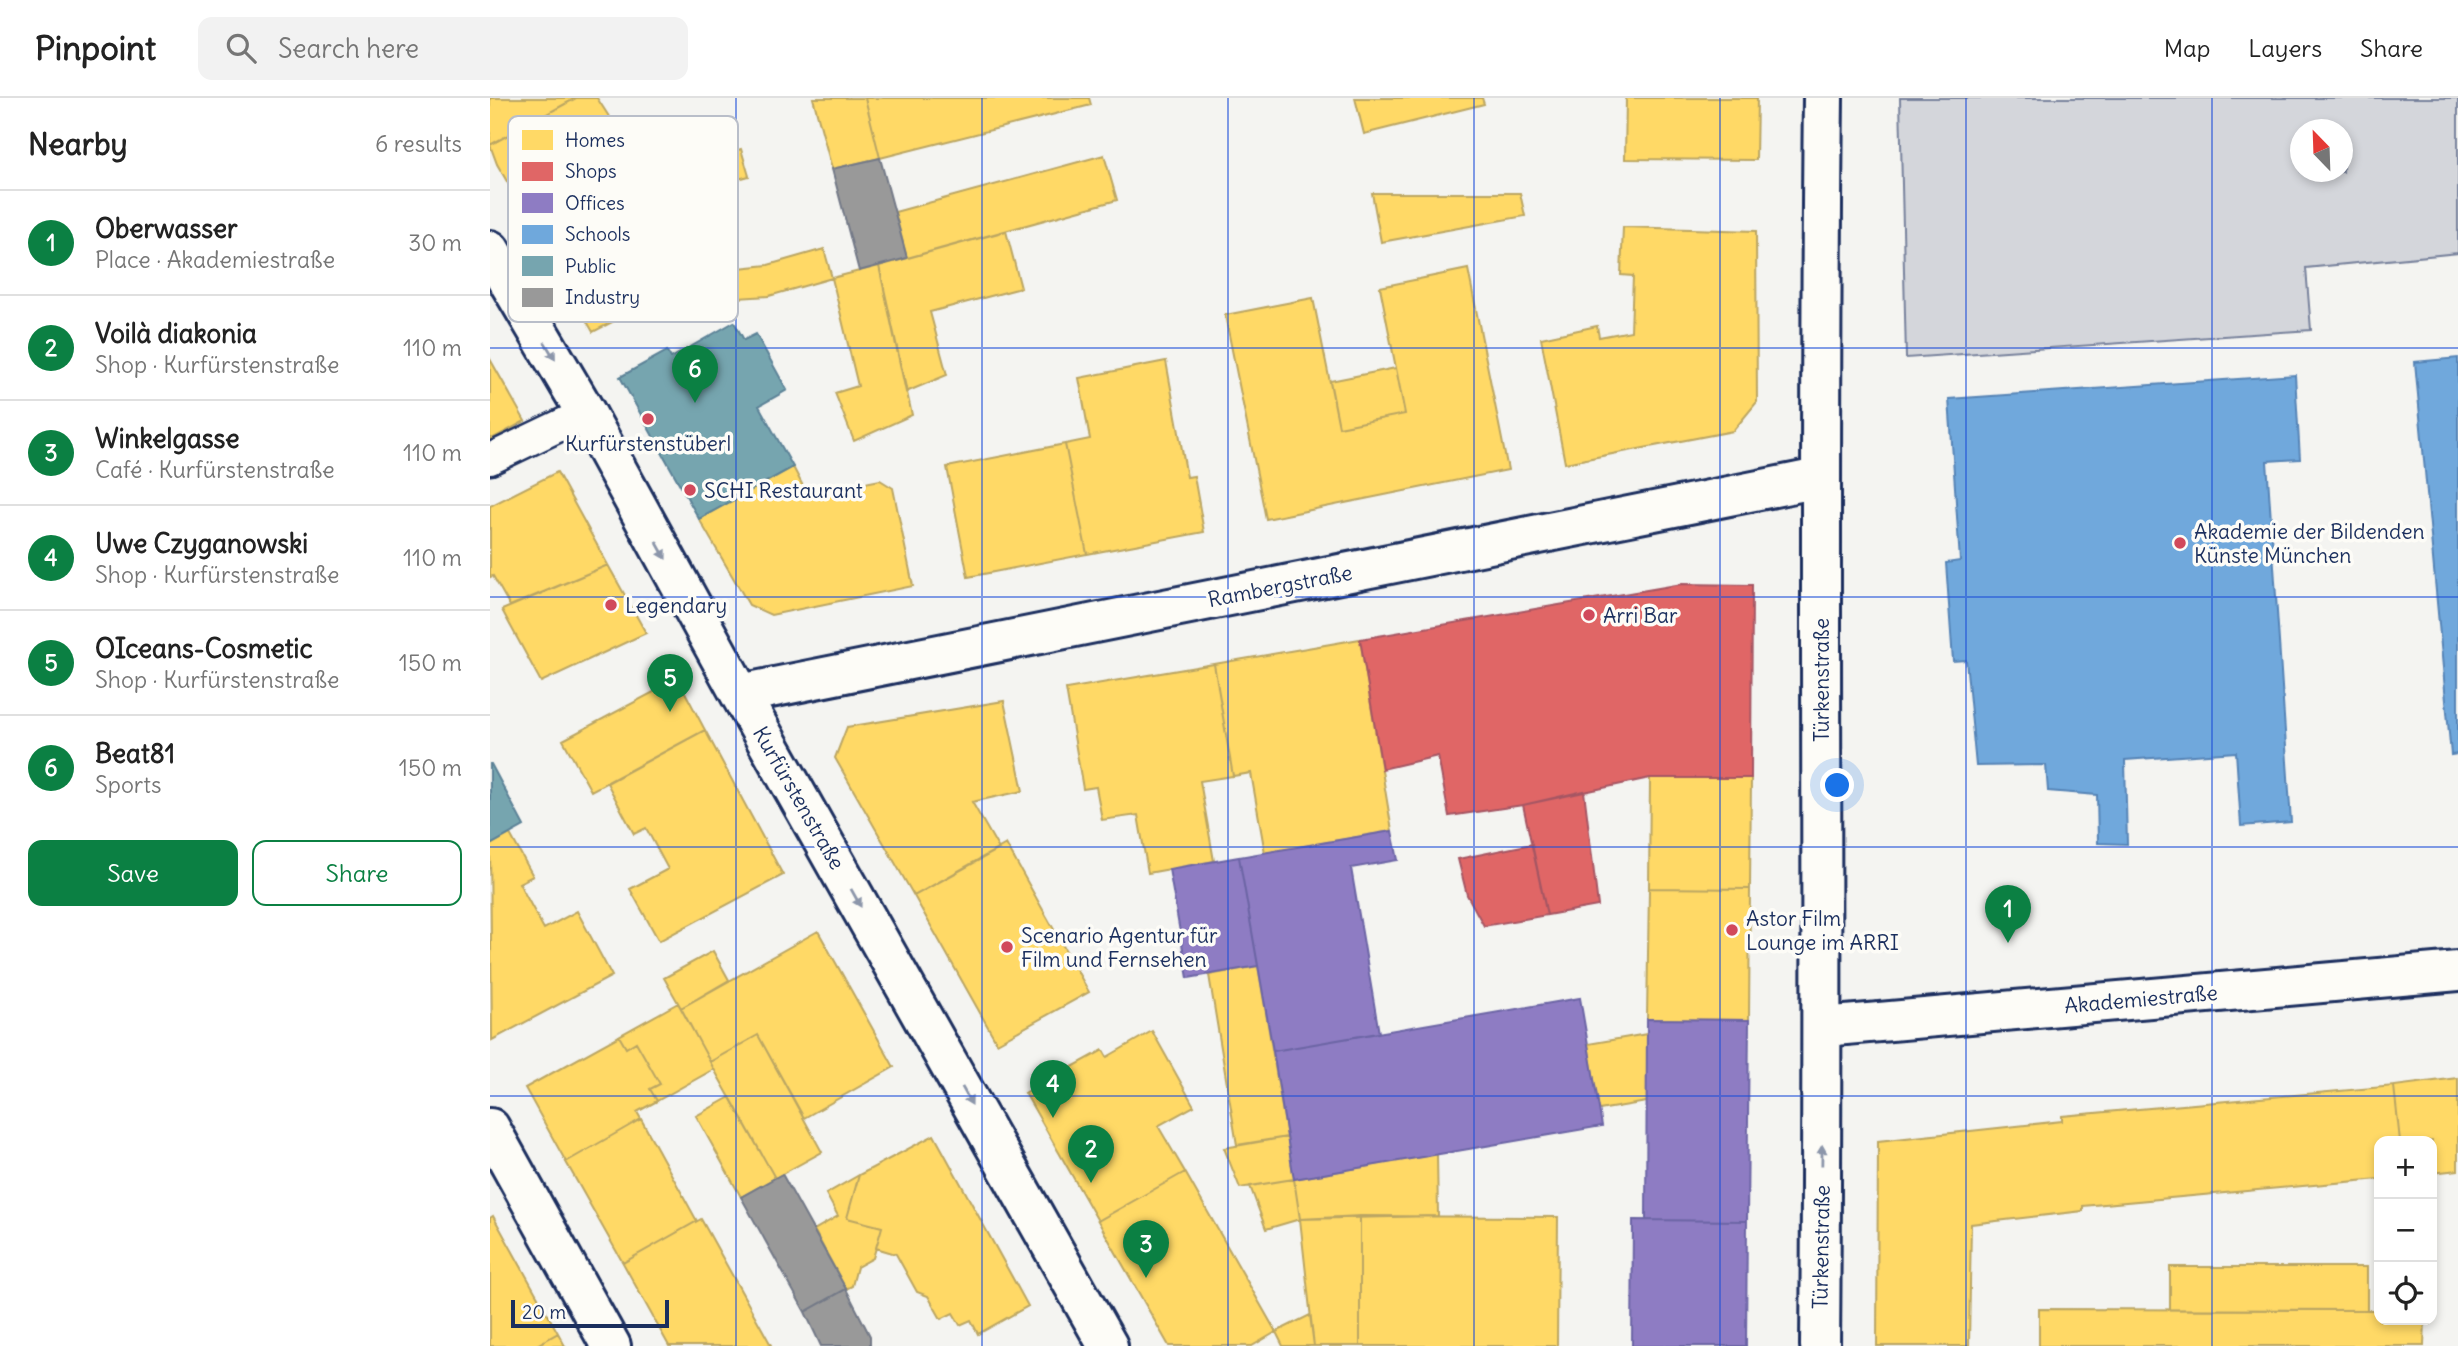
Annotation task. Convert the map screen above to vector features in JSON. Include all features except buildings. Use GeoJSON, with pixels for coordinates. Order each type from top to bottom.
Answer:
{"type":"FeatureCollection","features":[{"type":"Feature","properties":{"kind":"street","name":"Türkenstraße"},"geometry":{"type":"LineString","coordinates":[[1819,1346],[1823,1027],[1819,478],[1824,98]]}},
{"type":"Feature","properties":{"kind":"street","name":"Kurfürstenstraße"},"geometry":{"type":"LineString","coordinates":[[490,250],[508,281]]}},
{"type":"Feature","properties":{"kind":"street","name":"Kurfürstenstraße"},"geometry":{"type":"LineString","coordinates":[[532,322],[586,413],[740,694],[1108,1346]]}},
{"type":"Feature","properties":{"kind":"street","name":"Rambergstraße"},"geometry":{"type":"LineString","coordinates":[[740,694],[1819,478]]}},
{"type":"Feature","properties":{"kind":"street","name":"Akademiestraße"},"geometry":{"type":"LineString","coordinates":[[1823,1027],[2458,971]]}},
{"type":"Feature","properties":{"kind":"street"},"geometry":{"type":"LineString","coordinates":[[490,1128],[611,1346]]}},
{"type":"Feature","properties":{"kind":"lane"},"geometry":{"type":"LineString","coordinates":[[490,459],[586,413]]}},
{"type":"Feature","properties":{"kind":"shaded area"},"geometry":{"type":"Polygon","coordinates":[[[1900,98],[2458,98],[2458,253],[2306,268],[2311,330],[1906,358],[1900,98]]]}},
{"type":"Feature","properties":{"kind":"place","name":"Beat81"},"geometry":{"type":"Point","coordinates":[695,403]}},
{"type":"Feature","properties":{"kind":"place","name":"Kurfürstenstüberl"},"geometry":{"type":"Point","coordinates":[648,419]}},
{"type":"Feature","properties":{"kind":"place","name":"SCHI Restaurant"},"geometry":{"type":"Point","coordinates":[690,490]}},
{"type":"Feature","properties":{"kind":"place","name":"Akademie der Bildenden Künste München"},"geometry":{"type":"Point","coordinates":[2180,543]}},
{"type":"Feature","properties":{"kind":"place","name":"Legendary"},"geometry":{"type":"Point","coordinates":[611,605]}},
{"type":"Feature","properties":{"kind":"place","name":"Arri Bar"},"geometry":{"type":"Point","coordinates":[1589,615]}},
{"type":"Feature","properties":{"kind":"place","name":"OIceans-Cosmetic"},"geometry":{"type":"Point","coordinates":[670,712]}},
{"type":"Feature","properties":{"kind":"place","name":"Astor Film Lounge im ARRI"},"geometry":{"type":"Point","coordinates":[1732,930]}},
{"type":"Feature","properties":{"kind":"place","name":"Oberwasser"},"geometry":{"type":"Point","coordinates":[2008,943]}},
{"type":"Feature","properties":{"kind":"place","name":"Scenario Agentur für Film und Fernsehen"},"geometry":{"type":"Point","coordinates":[1007,947]}},
{"type":"Feature","properties":{"kind":"place","name":"Uwe Czyganowski"},"geometry":{"type":"Point","coordinates":[1053,1118]}},
{"type":"Feature","properties":{"kind":"place","name":"Voilà diakonia"},"geometry":{"type":"Point","coordinates":[1091,1183]}},
{"type":"Feature","properties":{"kind":"place","name":"Winkelgasse"},"geometry":{"type":"Point","coordinates":[1146,1278]}}]}
